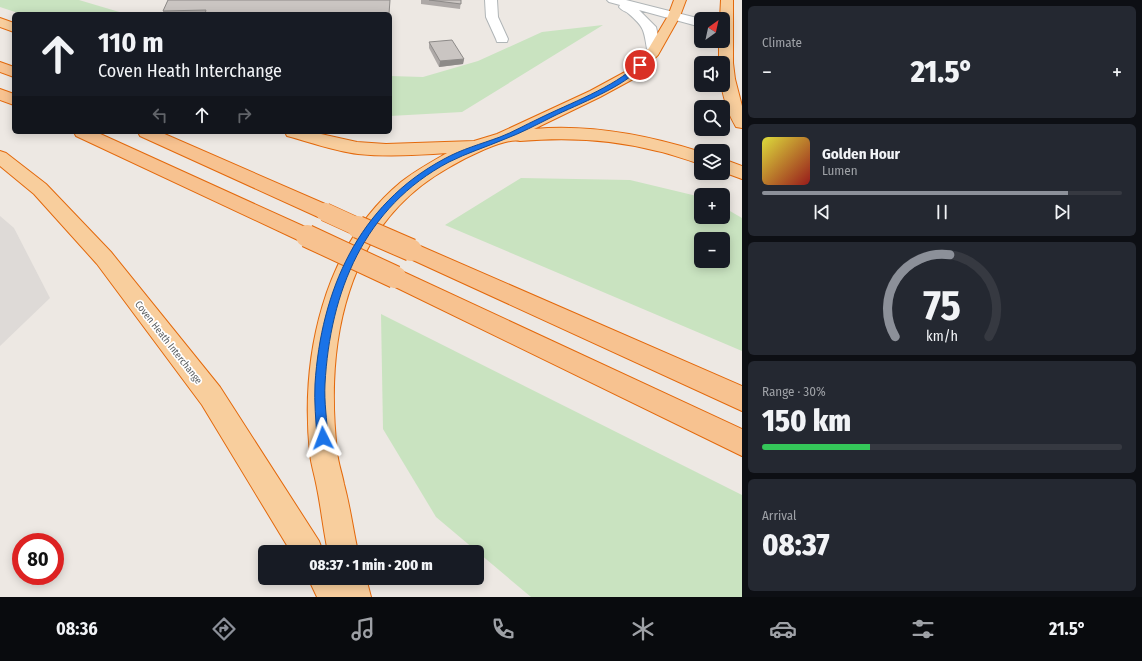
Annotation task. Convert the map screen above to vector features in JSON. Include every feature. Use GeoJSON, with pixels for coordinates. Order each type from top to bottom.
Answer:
{"type":"FeatureCollection","features":[{"type":"Feature","properties":{"kind":"highway"},"geometry":{"type":"LineString","coordinates":[[342,545],[323,452],[320,385],[325,334],[335,295],[349,260],[370,227],[389,205],[418,178],[446,161],[475,147],[503,138],[630,75],[651,55],[674,16],[680,0]]}},
{"type":"Feature","properties":{"kind":"highway"},"geometry":{"type":"LineString","coordinates":[[726,12],[727,0]]}},
{"type":"Feature","properties":{"kind":"highway"},"geometry":{"type":"LineString","coordinates":[[0,22],[12,27]]}},
{"type":"Feature","properties":{"kind":"highway"},"geometry":{"type":"LineString","coordinates":[[725,48],[728,82],[732,102],[742,123]]}},
{"type":"Feature","properties":{"kind":"highway"},"geometry":{"type":"LineString","coordinates":[[0,66],[12,72]]}},
{"type":"Feature","properties":{"kind":"highway"},"geometry":{"type":"LineString","coordinates":[[0,94],[12,99]]}},
{"type":"Feature","properties":{"kind":"highway"},"geometry":{"type":"LineString","coordinates":[[503,138],[539,133],[581,133],[647,142],[694,156]]}},
{"type":"Feature","properties":{"kind":"highway"},"geometry":{"type":"LineString","coordinates":[[86,134],[395,277],[742,443]]}},
{"type":"Feature","properties":{"kind":"highway"},"geometry":{"type":"LineString","coordinates":[[150,134],[742,399]]}},
{"type":"Feature","properties":{"kind":"highway"},"geometry":{"type":"LineString","coordinates":[[300,134],[356,148],[386,150],[475,147]]}},
{"type":"Feature","properties":{"kind":"highway","name":"Coven Heath Interchange"},"geometry":{"type":"LineString","coordinates":[[0,157],[40,189],[109,264],[211,396],[304,545]]}},
{"type":"Feature","properties":{"kind":"highway"},"geometry":{"type":"LineString","coordinates":[[730,168],[742,173]]}},
{"type":"Feature","properties":{"kind":"highway"},"geometry":{"type":"LineString","coordinates":[[328,585],[336,597]]}},
{"type":"Feature","properties":{"kind":"highway"},"geometry":{"type":"LineString","coordinates":[[351,585],[354,597]]}},
{"type":"Feature","properties":{"kind":"street"},"geometry":{"type":"LineString","coordinates":[[491,0],[492,18],[502,39]]}},
{"type":"Feature","properties":{"kind":"street"},"geometry":{"type":"LineString","coordinates":[[615,1],[655,0]]}},
{"type":"Feature","properties":{"kind":"street"},"geometry":{"type":"LineString","coordinates":[[615,1],[694,21]]}},
{"type":"Feature","properties":{"kind":"street"},"geometry":{"type":"LineString","coordinates":[[615,1],[632,10],[650,27],[654,49]]}},
{"type":"Feature","properties":{"kind":"shaded area"},"geometry":{"type":"Polygon","coordinates":[[[0,216],[14,228],[50,298],[0,346],[0,216]]]}},
{"type":"Feature","properties":{"kind":"green space"},"geometry":{"type":"Polygon","coordinates":[[[0,0],[79,0],[119,12],[15,12],[0,7],[0,0]]]}},
{"type":"Feature","properties":{"kind":"green space"},"geometry":{"type":"Polygon","coordinates":[[[603,25],[462,112],[392,116],[392,76],[423,77],[478,61],[542,32],[603,25]]]}},
{"type":"Feature","properties":{"kind":"green space"},"geometry":{"type":"Polygon","coordinates":[[[521,178],[630,180],[694,195],[694,224],[730,224],[730,211],[742,218],[742,351],[445,225],[521,178]]]}},
{"type":"Feature","properties":{"kind":"green space"},"geometry":{"type":"Polygon","coordinates":[[[381,314],[742,495],[742,597],[531,597],[484,557],[484,545],[469,545],[436,517],[383,429],[381,314]]]}},
{"type":"Feature","properties":{"kind":"building"},"geometry":{"type":"Polygon","coordinates":[[[168,0],[390,0],[389,12],[163,11],[168,0]]]}},
{"type":"Feature","properties":{"kind":"building"},"geometry":{"type":"Polygon","coordinates":[[[429,0],[461,0],[461,4],[429,0]]]}},
{"type":"Feature","properties":{"kind":"building"},"geometry":{"type":"Polygon","coordinates":[[[452,40],[464,59],[440,61],[429,42],[452,40]]]}},
{"type":"Feature","properties":{"kind":"route"},"geometry":{"type":"LineString","coordinates":[[323,438],[320,385],[325,334],[335,295],[349,260],[370,227],[408,186],[446,161],[475,147],[503,138],[594,94],[630,75],[640,65]]}}]}
